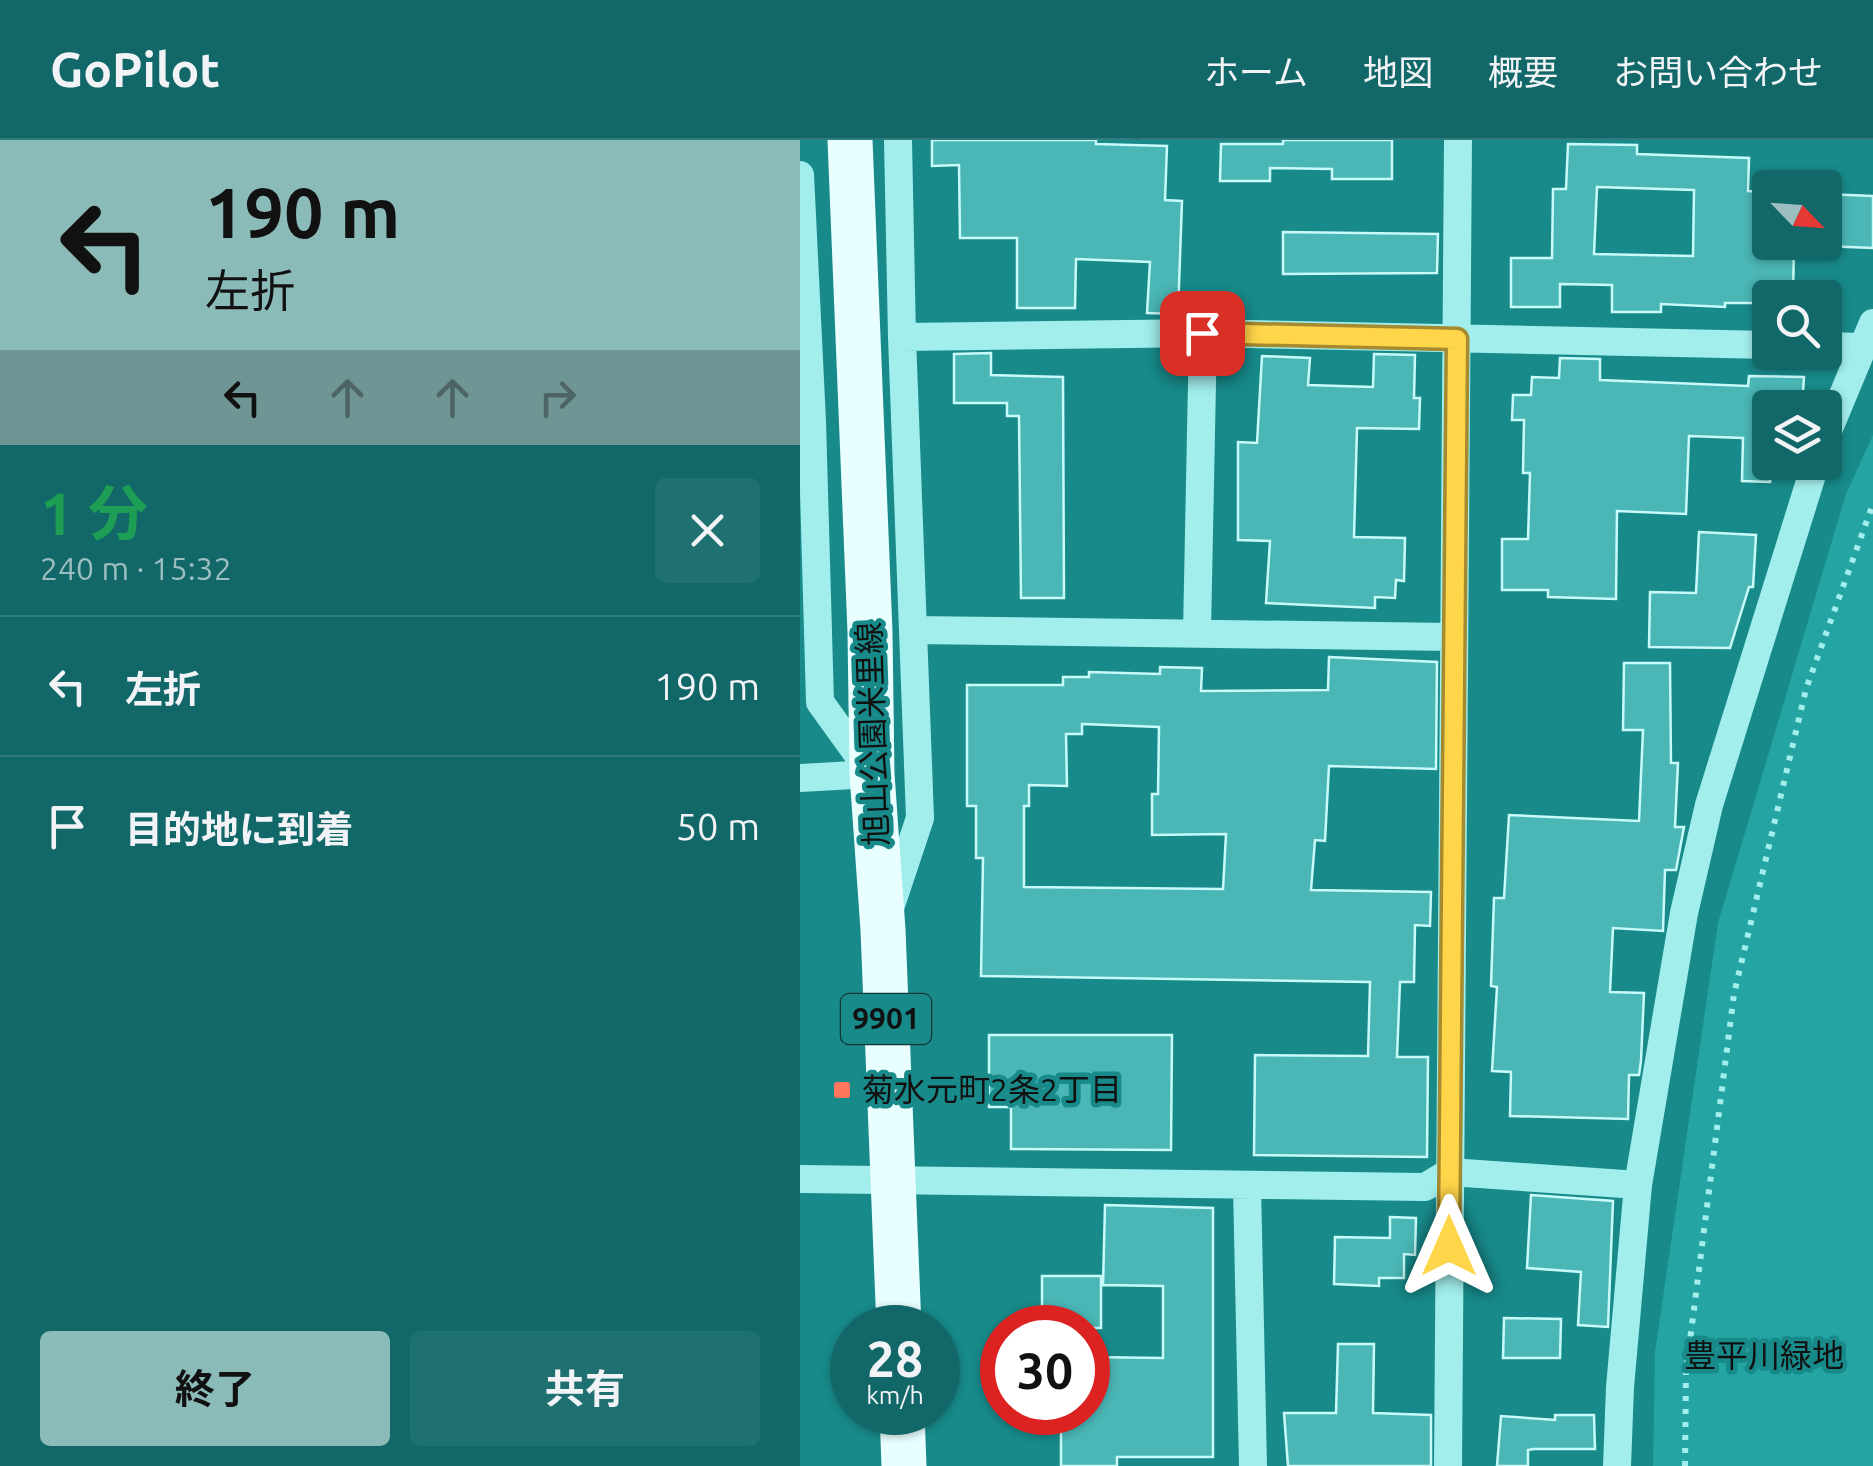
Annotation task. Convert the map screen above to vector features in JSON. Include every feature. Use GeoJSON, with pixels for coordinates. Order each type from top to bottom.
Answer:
{"type":"FeatureCollection","features":[{"type":"Feature","properties":{"kind":"main road","name":"旭山公園米里線"},"geometry":{"type":"LineString","coordinates":[[850,140],[872,774],[898,1305]]}},
{"type":"Feature","properties":{"kind":"main road"},"geometry":{"type":"LineString","coordinates":[[903,1435],[904,1466]]}},
{"type":"Feature","properties":{"kind":"street"},"geometry":{"type":"LineString","coordinates":[[882,930],[920,818],[898,140]]}},
{"type":"Feature","properties":{"kind":"street"},"geometry":{"type":"LineString","coordinates":[[1448,1466],[1458,140]]}},
{"type":"Feature","properties":{"kind":"street"},"geometry":{"type":"LineString","coordinates":[[800,175],[806,422],[820,702],[872,774]]}},
{"type":"Feature","properties":{"kind":"street"},"geometry":{"type":"LineString","coordinates":[[902,337],[1202,333],[1752,345]]}},
{"type":"Feature","properties":{"kind":"street"},"geometry":{"type":"LineString","coordinates":[[1197,632],[1202,333]]}},
{"type":"Feature","properties":{"kind":"street"},"geometry":{"type":"LineString","coordinates":[[1842,342],[1867,335]]}},
{"type":"Feature","properties":{"kind":"street"},"geometry":{"type":"LineString","coordinates":[[1842,396],[1867,335]]}},
{"type":"Feature","properties":{"kind":"street"},"geometry":{"type":"LineString","coordinates":[[1617,1466],[1638,1186],[1684,913],[1709,805],[1810,480]]}},
{"type":"Feature","properties":{"kind":"street"},"geometry":{"type":"LineString","coordinates":[[914,630],[1454,637]]}},
{"type":"Feature","properties":{"kind":"street"},"geometry":{"type":"LineString","coordinates":[[800,778],[872,774]]}},
{"type":"Feature","properties":{"kind":"street"},"geometry":{"type":"LineString","coordinates":[[800,1178],[1426,1187],[1450,1172],[1638,1186]]}},
{"type":"Feature","properties":{"kind":"street"},"geometry":{"type":"LineString","coordinates":[[1246,1186],[1253,1466]]}},
{"type":"Feature","properties":{"kind":"path"},"geometry":{"type":"LineString","coordinates":[[1685,1466],[1686,1372],[1734,994],[1806,689],[1873,504]]}},
{"type":"Feature","properties":{"kind":"green space","name":"豊平川緑地"},"geometry":{"type":"Polygon","coordinates":[[[1873,435],[1873,1466],[1653,1466],[1655,1352],[1718,923],[1846,494],[1873,435]]]}},
{"type":"Feature","properties":{"kind":"building"},"geometry":{"type":"Polygon","coordinates":[[[932,140],[1096,140],[1096,144],[1167,146],[1165,200],[1182,201],[1178,314],[1147,313],[1150,262],[1076,259],[1075,308],[1017,308],[1017,238],[960,238],[959,165],[932,166],[932,140]]]}},
{"type":"Feature","properties":{"kind":"building"},"geometry":{"type":"Polygon","coordinates":[[[1283,140],[1392,140],[1392,179],[1332,179],[1332,169],[1270,168],[1270,181],[1220,181],[1221,144],[1283,144],[1283,140]]]}},
{"type":"Feature","properties":{"kind":"building"},"geometry":{"type":"Polygon","coordinates":[[[1568,144],[1637,145],[1637,154],[1749,158],[1752,260],[1794,260],[1793,280],[1752,280],[1752,303],[1725,303],[1725,307],[1661,304],[1661,312],[1612,312],[1612,285],[1560,284],[1560,307],[1511,307],[1511,258],[1552,258],[1553,189],[1566,189],[1568,144]],[[1597,187],[1594,254],[1693,256],[1694,190],[1597,187]]]}},
{"type":"Feature","properties":{"kind":"building"},"geometry":{"type":"Polygon","coordinates":[[[1842,195],[1873,196],[1873,248],[1842,247],[1842,195]]]}},
{"type":"Feature","properties":{"kind":"building"},"geometry":{"type":"Polygon","coordinates":[[[1283,232],[1438,234],[1437,273],[1283,274],[1283,232]]]}},
{"type":"Feature","properties":{"kind":"building"},"geometry":{"type":"Polygon","coordinates":[[[991,353],[991,375],[1063,377],[1064,598],[1021,598],[1019,416],[1007,416],[1007,403],[954,403],[954,354],[991,353]]]}},
{"type":"Feature","properties":{"kind":"building"},"geometry":{"type":"Polygon","coordinates":[[[1374,354],[1415,355],[1414,398],[1420,398],[1419,429],[1357,428],[1354,537],[1405,538],[1404,581],[1396,580],[1395,598],[1375,597],[1375,608],[1266,603],[1270,541],[1238,540],[1238,442],[1257,443],[1262,356],[1310,358],[1308,385],[1373,387],[1374,354]]]}},
{"type":"Feature","properties":{"kind":"building"},"geometry":{"type":"Polygon","coordinates":[[[1560,358],[1600,359],[1600,380],[1748,386],[1749,376],[1804,377],[1803,390],[1752,390],[1752,480],[1770,482],[1742,481],[1743,438],[1689,436],[1686,514],[1617,511],[1616,599],[1548,597],[1548,590],[1502,590],[1502,539],[1528,539],[1530,473],[1523,473],[1524,420],[1512,420],[1513,395],[1531,395],[1532,377],[1559,378],[1560,358]]]}},
{"type":"Feature","properties":{"kind":"building"},"geometry":{"type":"Polygon","coordinates":[[[1699,532],[1756,535],[1753,587],[1749,587],[1730,648],[1649,647],[1650,592],[1696,593],[1699,532]]]}},
{"type":"Feature","properties":{"kind":"building"},"geometry":{"type":"Polygon","coordinates":[[[1329,657],[1437,662],[1436,769],[1329,766],[1325,841],[1315,840],[1311,890],[1431,892],[1430,926],[1415,925],[1414,982],[1400,982],[1397,1057],[1428,1057],[1427,1157],[1254,1155],[1255,1055],[1368,1056],[1370,982],[981,976],[983,858],[976,858],[976,806],[967,806],[967,685],[1063,685],[1063,677],[1089,677],[1089,672],[1160,674],[1160,667],[1202,668],[1201,691],[1328,690],[1329,657]],[[1082,724],[1082,734],[1066,734],[1067,786],[1029,785],[1029,806],[1024,806],[1024,887],[1223,889],[1226,834],[1152,835],[1152,794],[1158,794],[1159,727],[1082,724]]]}},
{"type":"Feature","properties":{"kind":"building"},"geometry":{"type":"Polygon","coordinates":[[[1624,663],[1670,663],[1671,763],[1678,763],[1675,827],[1684,827],[1676,870],[1665,870],[1663,931],[1613,928],[1610,992],[1644,993],[1641,1061],[1639,1075],[1629,1075],[1628,1119],[1510,1116],[1511,1072],[1492,1071],[1497,987],[1491,986],[1494,898],[1504,898],[1509,815],[1639,821],[1643,730],[1623,730],[1624,663]]]}},
{"type":"Feature","properties":{"kind":"building"},"geometry":{"type":"Polygon","coordinates":[[[989,1035],[1172,1035],[1171,1150],[1011,1149],[1011,1107],[989,1107],[989,1035]]]}},
{"type":"Feature","properties":{"kind":"building"},"geometry":{"type":"Polygon","coordinates":[[[1531,1195],[1613,1201],[1608,1327],[1578,1325],[1581,1272],[1527,1268],[1531,1195]]]}},
{"type":"Feature","properties":{"kind":"building"},"geometry":{"type":"Polygon","coordinates":[[[1105,1205],[1213,1208],[1213,1457],[1117,1457],[1117,1466],[1061,1466],[1061,1435],[1110,1435],[1110,1357],[1163,1358],[1163,1286],[1103,1285],[1105,1205]]]}},
{"type":"Feature","properties":{"kind":"building"},"geometry":{"type":"Polygon","coordinates":[[[1390,1217],[1416,1218],[1415,1255],[1404,1254],[1404,1278],[1379,1278],[1379,1286],[1334,1284],[1335,1237],[1390,1238],[1390,1217]]]}},
{"type":"Feature","properties":{"kind":"building"},"geometry":{"type":"Polygon","coordinates":[[[1042,1276],[1101,1276],[1101,1305],[1042,1305],[1042,1276]]]}},
{"type":"Feature","properties":{"kind":"building"},"geometry":{"type":"Polygon","coordinates":[[[1504,1318],[1561,1319],[1560,1358],[1503,1358],[1504,1318]]]}},
{"type":"Feature","properties":{"kind":"building"},"geometry":{"type":"Polygon","coordinates":[[[1338,1344],[1374,1344],[1373,1413],[1431,1415],[1431,1466],[1288,1466],[1284,1413],[1336,1413],[1338,1344]]]}},
{"type":"Feature","properties":{"kind":"building"},"geometry":{"type":"Polygon","coordinates":[[[1555,1415],[1594,1415],[1595,1449],[1528,1450],[1528,1466],[1497,1466],[1501,1416],[1555,1420],[1555,1415]]]}},
{"type":"Feature","properties":{"kind":"place","name":"菊水元町2条2丁目"},"geometry":{"type":"Point","coordinates":[842,1090]}},
{"type":"Feature","properties":{"kind":"route"},"geometry":{"type":"LineString","coordinates":[[1202,333],[1457,339],[1449,1246]]}}]}
